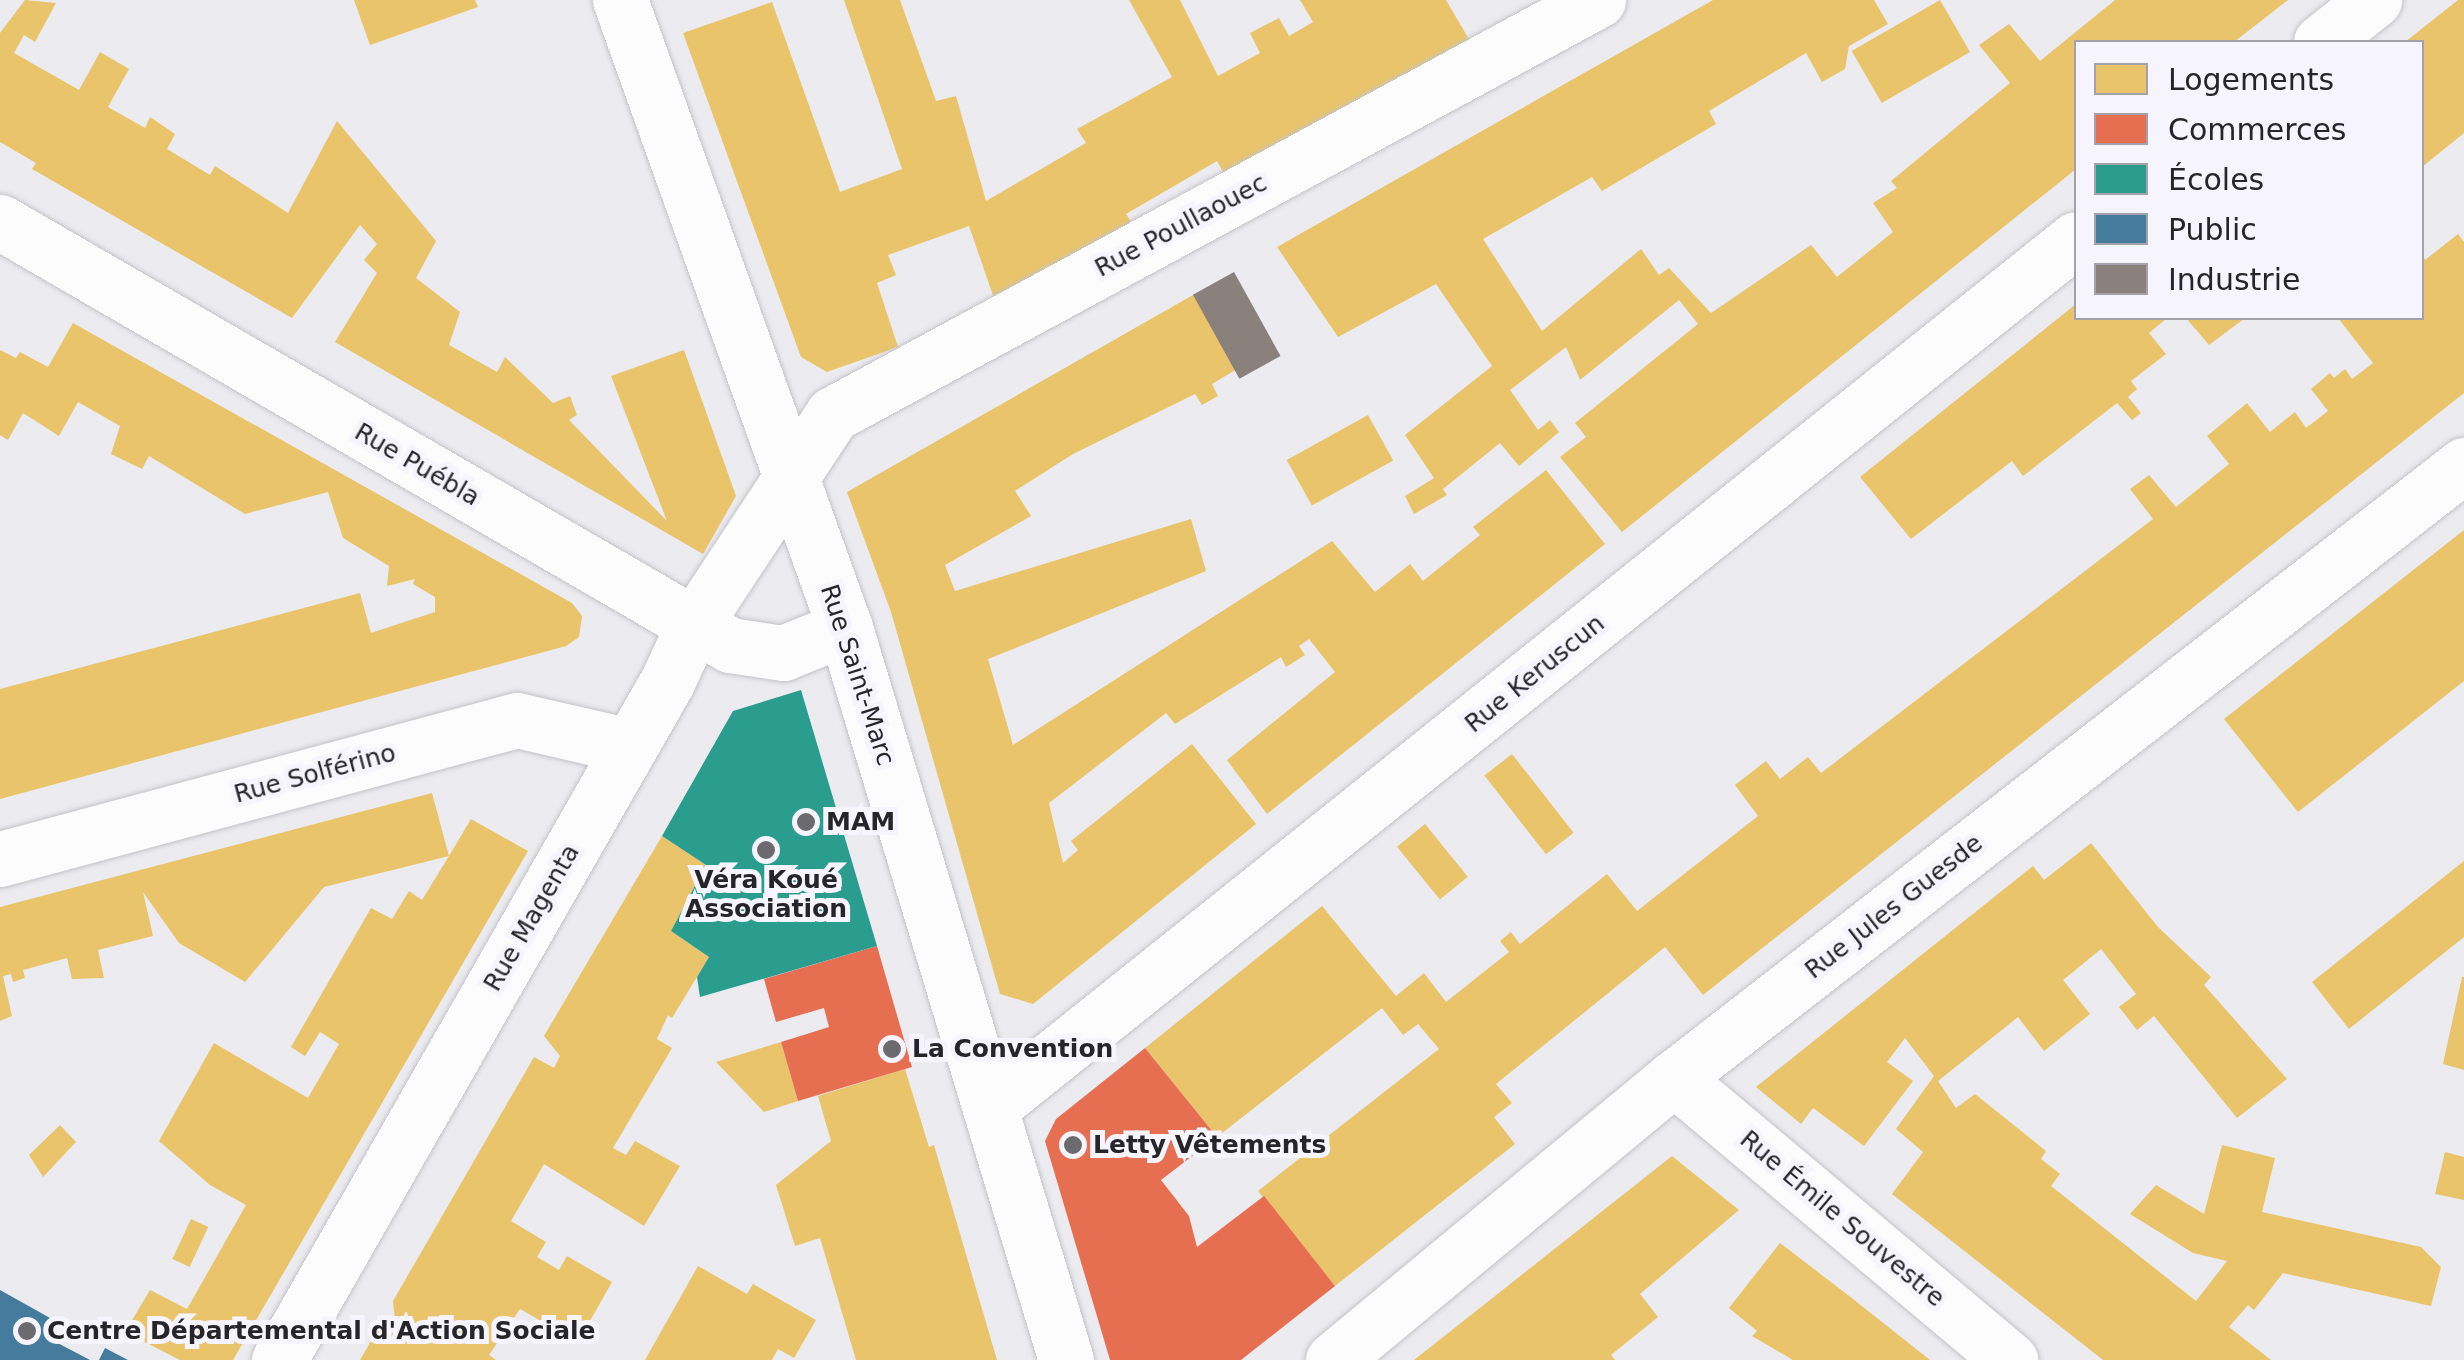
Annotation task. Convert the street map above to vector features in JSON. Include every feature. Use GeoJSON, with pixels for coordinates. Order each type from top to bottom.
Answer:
{"type":"FeatureCollection","features":[{"type":"Feature","properties":{"kind":"street","name":"Rue Saint-Marc"},"geometry":{"type":"LineString","coordinates":[[620,0],[845,628],[1066,1360]]}},
{"type":"Feature","properties":{"kind":"street","name":"Rue Poullaouec"},"geometry":{"type":"LineString","coordinates":[[791,481],[834,414],[1598,0]]}},
{"type":"Feature","properties":{"kind":"street"},"geometry":{"type":"LineString","coordinates":[[2324,40],[2374,0]]}},
{"type":"Feature","properties":{"kind":"street","name":"Rue Puébla"},"geometry":{"type":"LineString","coordinates":[[0,222],[730,645],[783,653],[845,628]]}},
{"type":"Feature","properties":{"kind":"street","name":"Rue Keruscun"},"geometry":{"type":"LineString","coordinates":[[991,1107],[2074,240]]}},
{"type":"Feature","properties":{"kind":"street","name":"Rue Jules Guesde"},"geometry":{"type":"LineString","coordinates":[[1333,1360],[1674,1078],[2464,464]]}},
{"type":"Feature","properties":{"kind":"street","name":"Rue Magenta"},"geometry":{"type":"LineString","coordinates":[[279,1360],[630,746],[693,626],[791,481]]}},
{"type":"Feature","properties":{"kind":"street","name":"Rue Solférino"},"geometry":{"type":"LineString","coordinates":[[0,859],[517,720],[630,746]]}},
{"type":"Feature","properties":{"kind":"street","name":"Rue Émile Souvestre"},"geometry":{"type":"LineString","coordinates":[[1674,1078],[2010,1360]]}},
{"type":"Feature","properties":{"kind":"building: Logements"},"geometry":{"type":"Polygon","coordinates":[[[25,0],[56,3],[35,42],[24,35],[14,53],[79,90],[100,52],[129,69],[108,107],[145,128],[150,117],[175,134],[167,149],[210,175],[215,166],[288,213],[337,121],[436,241],[416,278],[460,312],[449,345],[497,372],[505,357],[553,403],[570,396],[577,415],[569,420],[667,521],[611,376],[684,350],[736,496],[703,554],[335,342],[377,273],[364,260],[377,244],[360,225],[292,318],[32,169],[36,163],[0,142],[0,33],[25,0]]]}},
{"type":"Feature","properties":{"kind":"building: Logements"},"geometry":{"type":"Polygon","coordinates":[[[354,0],[475,0],[478,7],[370,45],[354,0]]]}},
{"type":"Feature","properties":{"kind":"building: Logements"},"geometry":{"type":"Polygon","coordinates":[[[844,0],[900,0],[936,101],[956,96],[986,201],[1086,143],[1077,129],[1172,77],[1129,0],[1180,0],[1218,76],[1260,53],[1250,33],[1279,18],[1289,36],[1313,22],[1300,0],[1446,0],[1470,41],[1227,179],[1217,161],[1126,214],[1137,231],[998,310],[969,226],[888,255],[896,275],[877,283],[898,347],[827,372],[801,357],[683,33],[772,2],[840,192],[902,169],[844,0]]]}},
{"type":"Feature","properties":{"kind":"building: Logements"},"geometry":{"type":"Polygon","coordinates":[[[1713,0],[1874,0],[1888,24],[1849,46],[1845,69],[1822,82],[1806,53],[1709,111],[1716,124],[1602,191],[1592,177],[1483,239],[1542,331],[1641,249],[1659,275],[1669,268],[1711,313],[1811,245],[1837,277],[1893,232],[1873,203],[1897,188],[1891,181],[2010,83],[1979,45],[2009,24],[2040,61],[2115,0],[2288,0],[2237,40],[2074,40],[2074,171],[1622,532],[1560,457],[1586,437],[1575,423],[1698,324],[1679,300],[1580,380],[1566,347],[1510,390],[1538,430],[1550,420],[1559,432],[1519,466],[1500,443],[1443,489],[1447,495],[1414,514],[1405,496],[1434,478],[1405,435],[1492,366],[1436,284],[1338,337],[1277,247],[1713,0]]]}},
{"type":"Feature","properties":{"kind":"building: Logements"},"geometry":{"type":"Polygon","coordinates":[[[1940,0],[1970,52],[1882,103],[1852,51],[1940,0]]]}},
{"type":"Feature","properties":{"kind":"building: Logements"},"geometry":{"type":"Polygon","coordinates":[[[2458,0],[2464,0],[2464,133],[2424,165],[2424,40],[2408,40],[2458,0]]]}},
{"type":"Feature","properties":{"kind":"building: Logements"},"geometry":{"type":"Polygon","coordinates":[[[2458,234],[2464,242],[2464,393],[1703,995],[1665,947],[1496,1084],[1512,1103],[1494,1117],[1515,1144],[1335,1286],[1258,1191],[1439,1049],[1418,1024],[1403,1035],[1382,1008],[1217,1137],[1145,1048],[1322,906],[1396,996],[1424,973],[1446,1002],[1509,952],[1500,941],[1511,932],[1520,944],[1607,874],[1637,911],[1758,816],[1735,785],[1766,761],[1780,779],[1808,757],[1821,773],[2153,519],[2130,489],[2149,475],[2176,507],[2229,464],[2207,436],[2247,403],[2270,432],[2295,412],[2306,428],[2328,411],[2311,389],[2330,373],[2334,378],[2345,369],[2352,379],[2373,363],[2340,320],[2424,320],[2425,260],[2458,234]]]}},
{"type":"Feature","properties":{"kind":"building: Logements"},"geometry":{"type":"Polygon","coordinates":[[[1193,295],[1237,369],[1212,384],[1218,396],[1202,405],[1195,394],[1073,454],[1015,491],[1031,516],[945,565],[955,591],[1191,519],[1206,571],[988,659],[1013,745],[1332,541],[1375,592],[1410,564],[1423,581],[1480,535],[1473,527],[1546,470],[1605,544],[1267,814],[1227,760],[1335,672],[1309,639],[1299,646],[1305,655],[1286,667],[1281,657],[1175,724],[1166,713],[1049,803],[1063,863],[1078,850],[1071,841],[1192,744],[1256,824],[1033,1004],[1000,994],[891,612],[847,492],[1193,295]]]}},
{"type":"Feature","properties":{"kind":"building: Logements"},"geometry":{"type":"Polygon","coordinates":[[[2074,306],[2074,320],[2165,320],[2149,333],[2166,354],[2131,381],[2137,389],[2128,397],[2141,413],[2132,420],[2117,403],[2023,476],[2012,461],[1911,539],[1860,477],[2074,306]]]}},
{"type":"Feature","properties":{"kind":"building: Logements"},"geometry":{"type":"Polygon","coordinates":[[[2188,320],[2242,320],[2209,345],[2188,320]]]}},
{"type":"Feature","properties":{"kind":"building: Logements"},"geometry":{"type":"Polygon","coordinates":[[[73,323],[572,603],[582,616],[579,637],[566,646],[0,799],[0,689],[360,593],[371,633],[435,612],[435,597],[413,584],[415,579],[387,586],[389,566],[343,538],[328,492],[245,514],[149,456],[142,469],[111,454],[120,426],[78,402],[59,436],[23,413],[8,440],[0,435],[0,350],[16,358],[20,352],[48,367],[73,323]]]}},
{"type":"Feature","properties":{"kind":"building: Logements"},"geometry":{"type":"Polygon","coordinates":[[[1368,415],[1393,460],[1312,506],[1287,460],[1368,415]]]}},
{"type":"Feature","properties":{"kind":"building: Logements"},"geometry":{"type":"Polygon","coordinates":[[[2464,530],[2464,681],[2298,812],[2224,719],[2464,530]]]}},
{"type":"Feature","properties":{"kind":"building: Logements"},"geometry":{"type":"Polygon","coordinates":[[[1512,754],[1574,833],[1546,854],[1484,776],[1512,754]]]}},
{"type":"Feature","properties":{"kind":"building: Logements"},"geometry":{"type":"Polygon","coordinates":[[[432,793],[449,856],[324,887],[245,982],[179,943],[143,892],[153,936],[98,950],[104,978],[72,979],[67,958],[23,970],[25,978],[13,982],[11,974],[3,976],[12,1016],[0,1021],[0,907],[432,793]]]}},
{"type":"Feature","properties":{"kind":"building: Logements"},"geometry":{"type":"Polygon","coordinates":[[[471,819],[528,851],[233,1360],[180,1360],[125,1332],[150,1290],[187,1309],[246,1205],[210,1185],[159,1141],[214,1043],[308,1098],[339,1044],[320,1032],[305,1056],[291,1047],[371,908],[392,919],[409,891],[422,900],[471,819]]]}},
{"type":"Feature","properties":{"kind":"building: Logements"},"geometry":{"type":"Polygon","coordinates":[[[1425,824],[1468,877],[1440,900],[1397,847],[1425,824]]]}},
{"type":"Feature","properties":{"kind":"building: Logements"},"geometry":{"type":"Polygon","coordinates":[[[662,836],[706,865],[671,931],[709,957],[672,1018],[668,1015],[657,1039],[672,1048],[613,1148],[626,1155],[635,1141],[680,1166],[644,1226],[544,1164],[511,1221],[546,1242],[537,1257],[559,1270],[567,1256],[612,1282],[578,1342],[520,1309],[489,1355],[496,1360],[360,1360],[381,1324],[389,1329],[395,1321],[393,1301],[534,1057],[554,1068],[560,1056],[544,1036],[662,836]]]}},
{"type":"Feature","properties":{"kind":"building: Logements"},"geometry":{"type":"Polygon","coordinates":[[[2091,843],[2158,927],[2211,977],[2204,985],[2287,1079],[2237,1118],[2154,1016],[2137,1030],[2119,1007],[2136,994],[2101,949],[2063,980],[2090,1014],[2044,1051],[2018,1017],[1938,1081],[1956,1108],[1975,1094],[2046,1151],[2041,1159],[2060,1174],[2051,1186],[2196,1301],[2227,1261],[2193,1253],[2130,1214],[2156,1185],[2204,1214],[2222,1145],[2275,1158],[2262,1212],[2421,1247],[2441,1267],[2431,1306],[2283,1273],[2254,1310],[2248,1305],[2229,1327],[2271,1360],[2103,1360],[1892,1194],[1923,1152],[1896,1129],[1934,1076],[1905,1038],[1887,1062],[1913,1081],[1864,1146],[1813,1108],[1801,1124],[1756,1087],[2033,866],[2044,880],[2091,843]]]}},
{"type":"Feature","properties":{"kind":"building: Logements"},"geometry":{"type":"Polygon","coordinates":[[[2464,861],[2464,937],[2349,1029],[2312,982],[2464,861]]]}},
{"type":"Feature","properties":{"kind":"building: Logements"},"geometry":{"type":"Polygon","coordinates":[[[2464,977],[2464,1070],[2443,1064],[2464,977]]]}},
{"type":"Feature","properties":{"kind":"building: Logements"},"geometry":{"type":"Polygon","coordinates":[[[781,1042],[798,1101],[764,1112],[716,1062],[781,1042]]]}},
{"type":"Feature","properties":{"kind":"building: Logements"},"geometry":{"type":"Polygon","coordinates":[[[905,1069],[929,1147],[934,1145],[997,1360],[856,1360],[820,1238],[795,1246],[776,1185],[831,1141],[818,1096],[905,1069]]]}},
{"type":"Feature","properties":{"kind":"building: Logements"},"geometry":{"type":"Polygon","coordinates":[[[60,1125],[76,1142],[43,1177],[29,1155],[60,1125]]]}},
{"type":"Feature","properties":{"kind":"building: Logements"},"geometry":{"type":"Polygon","coordinates":[[[2445,1152],[2464,1157],[2464,1200],[2435,1194],[2445,1152]]]}},
{"type":"Feature","properties":{"kind":"building: Logements"},"geometry":{"type":"Polygon","coordinates":[[[1672,1156],[1739,1210],[1640,1294],[1658,1317],[1611,1355],[1615,1360],[1414,1360],[1672,1156]]]}},
{"type":"Feature","properties":{"kind":"building: Logements"},"geometry":{"type":"Polygon","coordinates":[[[191,1219],[208,1227],[190,1267],[172,1259],[191,1219]]]}},
{"type":"Feature","properties":{"kind":"building: Logements"},"geometry":{"type":"Polygon","coordinates":[[[1780,1243],[1930,1360],[1793,1360],[1752,1336],[1757,1331],[1729,1308],[1780,1243]]]}},
{"type":"Feature","properties":{"kind":"building: Logements"},"geometry":{"type":"Polygon","coordinates":[[[698,1266],[747,1294],[753,1284],[816,1320],[794,1358],[778,1349],[772,1360],[645,1360],[698,1266]]]}},
{"type":"Feature","properties":{"kind":"building: Commerces"},"geometry":{"type":"Polygon","coordinates":[[[877,946],[912,1067],[798,1101],[781,1042],[829,1027],[824,1008],[776,1022],[764,979],[877,946]]]}},
{"type":"Feature","properties":{"kind":"building: Commerces"},"geometry":{"type":"Polygon","coordinates":[[[1145,1048],[1217,1137],[1161,1180],[1189,1216],[1197,1247],[1264,1196],[1335,1286],[1241,1360],[1110,1360],[1045,1141],[1056,1119],[1145,1048]]]}},
{"type":"Feature","properties":{"kind":"building: Écoles","name":"Véra Koué Association"},"geometry":{"type":"Polygon","coordinates":[[[801,690],[877,946],[700,997],[697,977],[709,957],[671,931],[706,865],[662,836],[733,711],[801,690]]]}},
{"type":"Feature","properties":{"kind":"building: Public","name":"Centre Départemental d'Action Sociale"},"geometry":{"type":"Polygon","coordinates":[[[0,1290],[59,1323],[50,1339],[90,1360],[0,1360],[0,1290]]]}},
{"type":"Feature","properties":{"kind":"building: Public","name":"Centre Départemental d'Action Sociale"},"geometry":{"type":"Polygon","coordinates":[[[105,1348],[128,1360],[99,1360],[105,1348]]]}},
{"type":"Feature","properties":{"kind":"building: Industrie"},"geometry":{"type":"Polygon","coordinates":[[[1234,272],[1281,356],[1239,379],[1193,295],[1234,272]]]}},
{"type":"Feature","properties":{"kind":"place","name":"MAM"},"geometry":{"type":"Point","coordinates":[806,822]}},
{"type":"Feature","properties":{"kind":"place","name":"Véra Koué Association"},"geometry":{"type":"Point","coordinates":[766,850]}},
{"type":"Feature","properties":{"kind":"place","name":"La Convention"},"geometry":{"type":"Point","coordinates":[892,1049]}},
{"type":"Feature","properties":{"kind":"place","name":"Letty Vêtements"},"geometry":{"type":"Point","coordinates":[1073,1145]}},
{"type":"Feature","properties":{"kind":"place","name":"Centre Départemental d'Action Sociale"},"geometry":{"type":"Point","coordinates":[27,1331]}}]}
